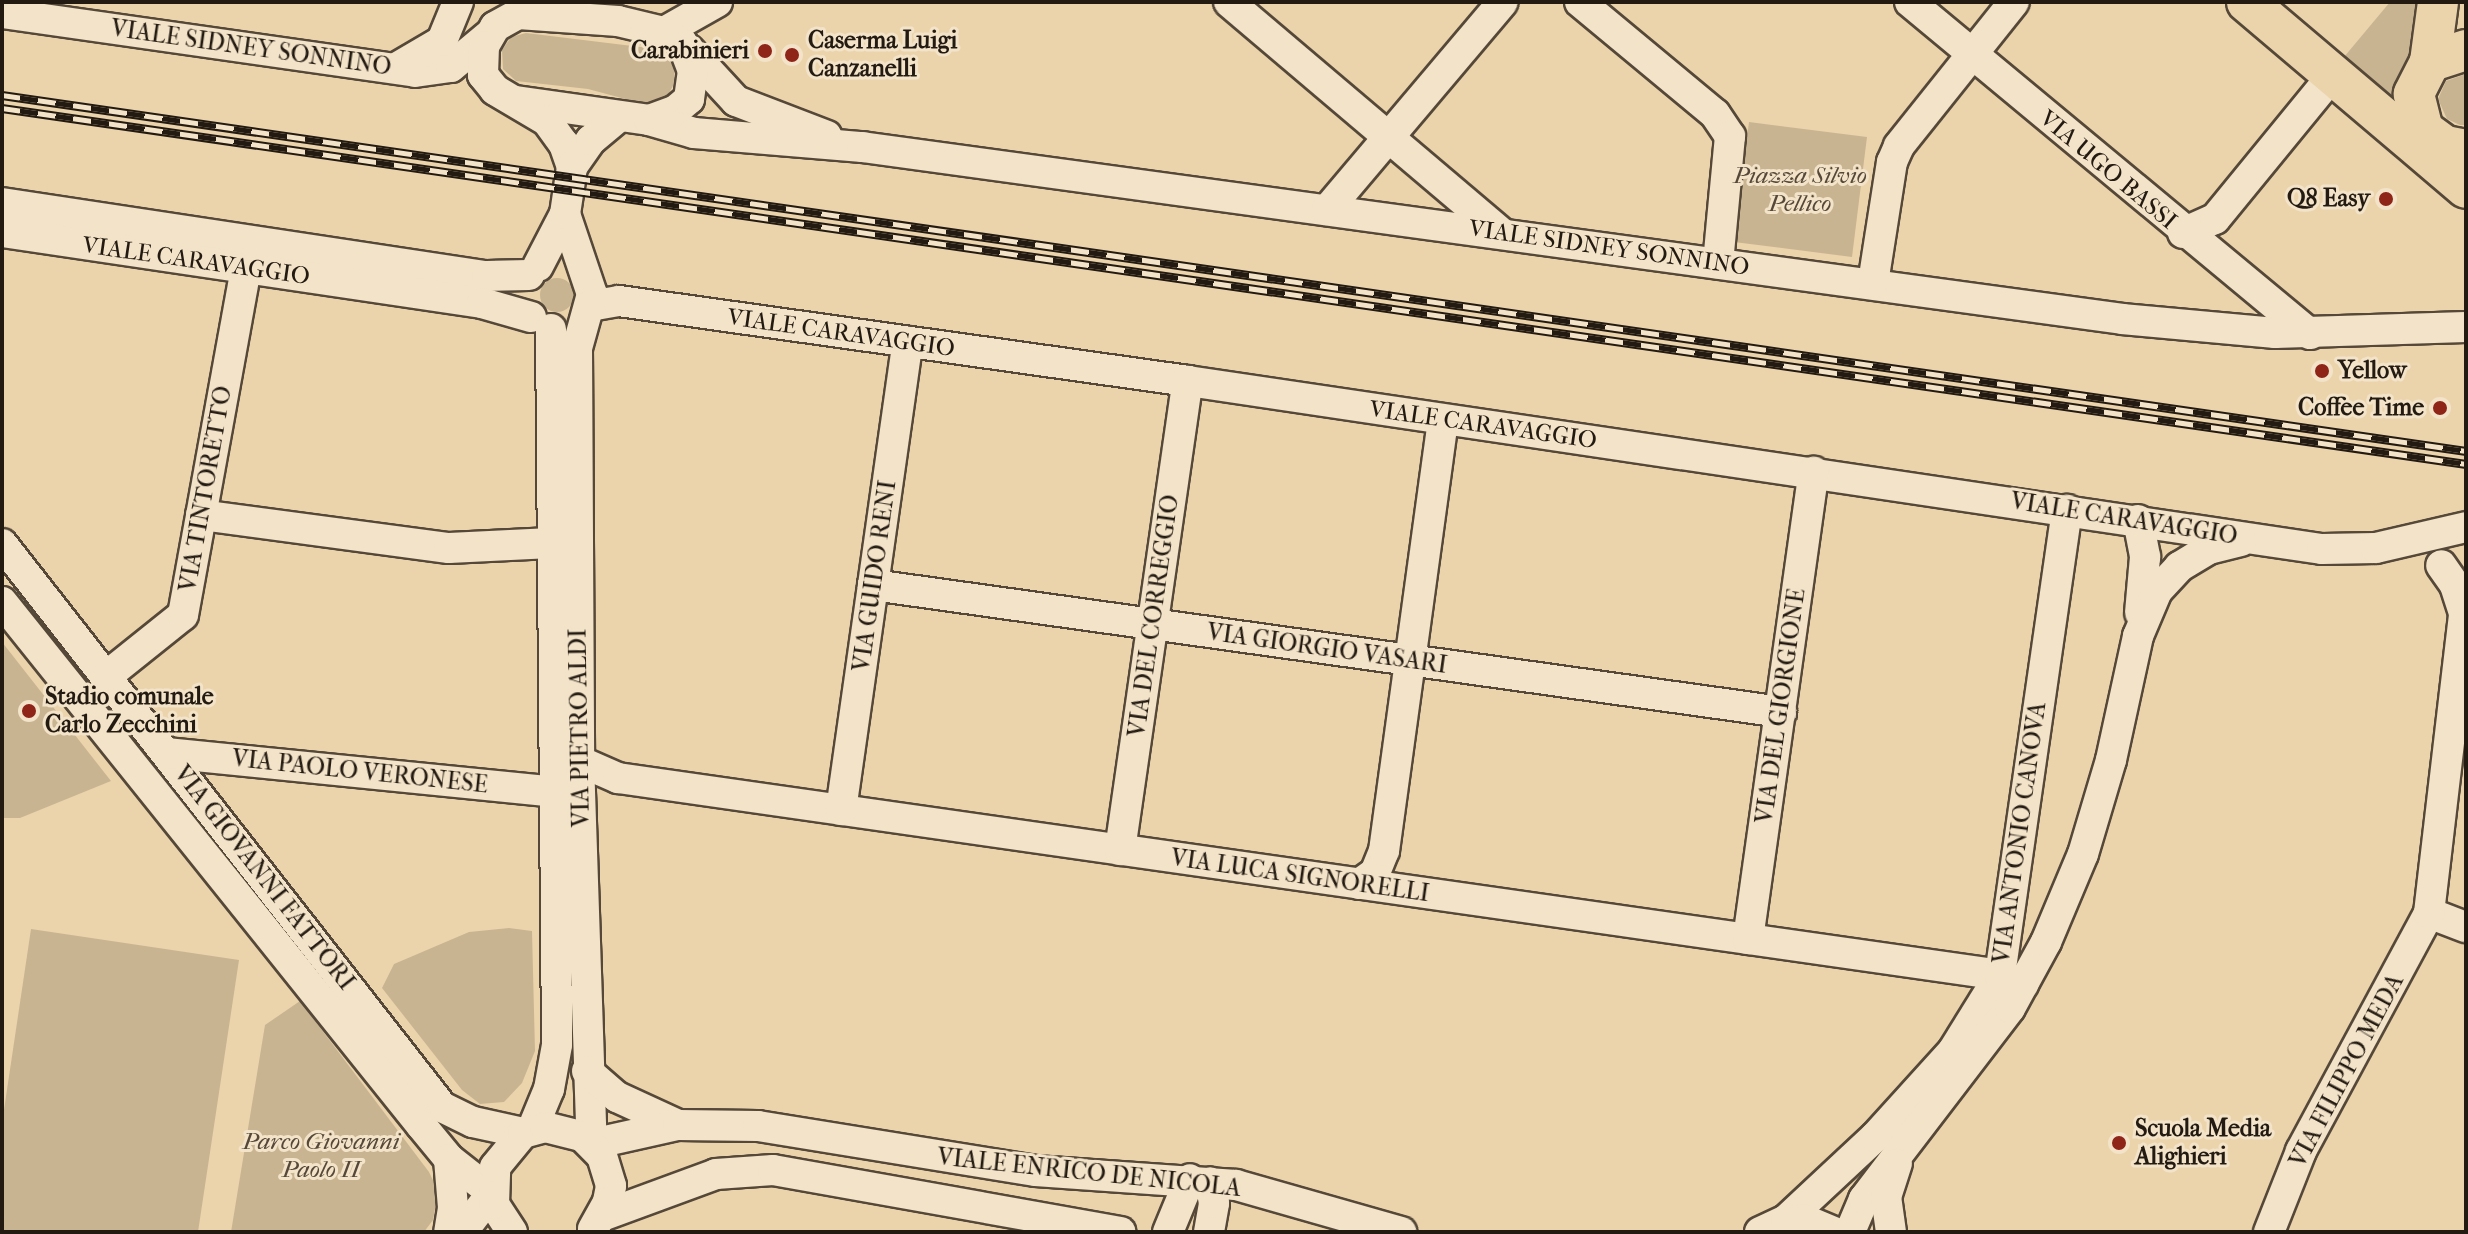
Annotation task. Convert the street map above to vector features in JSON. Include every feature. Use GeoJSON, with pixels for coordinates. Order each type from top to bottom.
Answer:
{"type":"FeatureCollection","features":[{"type":"Feature","properties":{"kind":"main road"},"geometry":{"type":"LineString","coordinates":[[2247,2],[2466,188]]}},
{"type":"Feature","properties":{"kind":"main road"},"geometry":{"type":"LineString","coordinates":[[2417,118],[2414,94],[2448,56],[2438,2]]}},
{"type":"Feature","properties":{"kind":"main road"},"geometry":{"type":"LineString","coordinates":[[2462,2],[2466,10]]}},
{"type":"Feature","properties":{"kind":"main road"},"geometry":{"type":"LineString","coordinates":[[2336,78],[2417,118],[2433,139],[2466,150]]}},
{"type":"Feature","properties":{"kind":"street"},"geometry":{"type":"LineString","coordinates":[[396,68],[442,41],[458,2]]}},
{"type":"Feature","properties":{"kind":"street"},"geometry":{"type":"LineString","coordinates":[[591,2],[618,21]]}},
{"type":"Feature","properties":{"kind":"street"},"geometry":{"type":"LineString","coordinates":[[673,38],[717,2]]}},
{"type":"Feature","properties":{"kind":"street"},"geometry":{"type":"LineString","coordinates":[[1229,2],[1500,232]]}},
{"type":"Feature","properties":{"kind":"street"},"geometry":{"type":"LineString","coordinates":[[1327,210],[1503,2]]}},
{"type":"Feature","properties":{"kind":"street"},"geometry":{"type":"LineString","coordinates":[[1580,2],[1715,114],[1730,136],[1718,263]]}},
{"type":"Feature","properties":{"kind":"street","name":"VIA UGO BASSI"},"geometry":{"type":"LineString","coordinates":[[1910,2],[2183,233],[2310,334]]}},
{"type":"Feature","properties":{"kind":"street"},"geometry":{"type":"LineString","coordinates":[[1873,283],[1892,162],[1910,130],[2014,2]]}},
{"type":"Feature","properties":{"kind":"street","name":"VIALE SIDNEY SONNINO"},"geometry":{"type":"LineString","coordinates":[[2,13],[105,14],[428,73],[451,67],[490,22]]}},
{"type":"Feature","properties":{"kind":"street"},"geometry":{"type":"LineString","coordinates":[[572,167],[547,121],[495,90],[483,75],[490,22],[518,14],[618,21],[673,38],[693,71],[689,99],[676,110],[649,120]]}},
{"type":"Feature","properties":{"kind":"street","name":"VIALE SIDNEY SONNINO"},"geometry":{"type":"LineString","coordinates":[[673,38],[736,101],[862,147]]}},
{"type":"Feature","properties":{"kind":"street"},"geometry":{"type":"LineString","coordinates":[[2183,233],[2215,219],[2336,78]]}},
{"type":"Feature","properties":{"kind":"street","name":"VIALE SIDNEY SONNINO"},"geometry":{"type":"LineString","coordinates":[[516,101],[584,107],[617,118],[649,120],[707,135],[862,147],[2122,319],[2310,334],[2466,327]]}},
{"type":"Feature","properties":{"kind":"street"},"geometry":{"type":"LineString","coordinates":[[541,323],[523,296],[565,214],[572,167],[591,140],[617,118]]}},
{"type":"Feature","properties":{"kind":"street","name":"VIALE CARAVAGGIO"},"geometry":{"type":"LineString","coordinates":[[2,203],[487,276],[534,270],[558,260],[579,268]]}},
{"type":"Feature","properties":{"kind":"street"},"geometry":{"type":"LineString","coordinates":[[565,214],[579,268],[590,283],[588,310]]}},
{"type":"Feature","properties":{"kind":"street","name":"VIALE CARAVAGGIO"},"geometry":{"type":"LineString","coordinates":[[2,232],[482,303],[541,323],[570,326],[588,310],[619,301],[1814,472],[2322,549],[2376,548],[2466,527]]}},
{"type":"Feature","properties":{"kind":"street","name":"VIA TINTORETTO"},"geometry":{"type":"LineString","coordinates":[[108,675],[183,615],[246,268]]}},
{"type":"Feature","properties":{"kind":"street","name":"VIALE SIDNEY SONNINO"},"geometry":{"type":"LineString","coordinates":[[2358,332],[2466,305]]}},
{"type":"Feature","properties":{"kind":"street","name":"VIA PIETRO ALDI"},"geometry":{"type":"LineString","coordinates":[[588,310],[577,348],[579,761],[587,1071],[592,1144]]}},
{"type":"Feature","properties":{"kind":"street","name":"VIA PIETRO ALDI"},"geometry":{"type":"LineString","coordinates":[[492,1193],[501,1154],[528,1131],[549,1089],[557,1045],[551,543],[541,323]]}},
{"type":"Feature","properties":{"kind":"street","name":"VIA GUIDO RENI"},"geometry":{"type":"LineString","coordinates":[[841,810],[908,342]]}},
{"type":"Feature","properties":{"kind":"street","name":"VIA DEL CORREGGIO"},"geometry":{"type":"LineString","coordinates":[[1120,850],[1188,381]]}},
{"type":"Feature","properties":{"kind":"street"},"geometry":{"type":"LineString","coordinates":[[1359,884],[1375,873],[1384,851],[1443,420]]}},
{"type":"Feature","properties":{"kind":"street","name":"VIA DEL GIORGIONE"},"geometry":{"type":"LineString","coordinates":[[1748,939],[1814,472]]}},
{"type":"Feature","properties":{"kind":"street","name":"VIA ANTONIO CANOVA"},"geometry":{"type":"LineString","coordinates":[[1773,1226],[1875,1137],[1953,1051],[2011,980],[2067,510]]}},
{"type":"Feature","properties":{"kind":"street"},"geometry":{"type":"LineString","coordinates":[[201,515],[449,548],[551,543]]}},
{"type":"Feature","properties":{"kind":"street","name":"VIA ANTONIO CANOVA"},"geometry":{"type":"LineString","coordinates":[[1850,1232],[1864,1199],[1963,1074],[2011,980],[2083,854],[2111,760],[2138,636],[2145,557],[2138,520]]}},
{"type":"Feature","properties":{"kind":"street","name":"VIA ANTONIO CANOVA"},"geometry":{"type":"LineString","coordinates":[[2138,636],[2157,591],[2179,567],[2209,549],[2248,539]]}},
{"type":"Feature","properties":{"kind":"street","name":"VIA GIOVANNI FATTORI"},"geometry":{"type":"LineString","coordinates":[[2,544],[108,675],[442,1107],[473,1122],[528,1131],[558,1127],[592,1144]]}},
{"type":"Feature","properties":{"kind":"street","name":"VIALE CARAVAGGIO"},"geometry":{"type":"LineString","coordinates":[[2376,548],[2453,570]]}},
{"type":"Feature","properties":{"kind":"street"},"geometry":{"type":"LineString","coordinates":[[2453,570],[2462,599],[2464,639],[2459,714],[2429,913],[2466,927]]}},
{"type":"Feature","properties":{"kind":"street","name":"VIA GIORGIO VASARI"},"geometry":{"type":"LineString","coordinates":[[873,585],[1781,712]]}},
{"type":"Feature","properties":{"kind":"street","name":"VIA GIOVANNI FATTORI"},"geometry":{"type":"LineString","coordinates":[[2,602],[449,1159],[492,1193]]}},
{"type":"Feature","properties":{"kind":"street","name":"VIA PAOLO VERONESE"},"geometry":{"type":"LineString","coordinates":[[166,753],[554,792]]}},
{"type":"Feature","properties":{"kind":"street","name":"VIA LUCA SIGNORELLI"},"geometry":{"type":"LineString","coordinates":[[579,761],[618,778],[1748,939],[2011,980]]}},
{"type":"Feature","properties":{"kind":"street","name":"VIA FILIPPO MEDA"},"geometry":{"type":"LineString","coordinates":[[2269,1232],[2301,1151],[2429,913]]}},
{"type":"Feature","properties":{"kind":"street","name":"VIALE ENRICO DE NICOLA"},"geometry":{"type":"LineString","coordinates":[[587,1071],[617,1097],[678,1125]]}},
{"type":"Feature","properties":{"kind":"street","name":"VIALE ENRICO DE NICOLA"},"geometry":{"type":"LineString","coordinates":[[592,1144],[678,1125],[758,1126],[1036,1171],[1200,1180],[1401,1232]]}},
{"type":"Feature","properties":{"kind":"street"},"geometry":{"type":"LineString","coordinates":[[592,1144],[608,1170],[611,1186],[596,1226]]}},
{"type":"Feature","properties":{"kind":"street"},"geometry":{"type":"LineString","coordinates":[[1891,1232],[1886,1197],[1902,1149]]}},
{"type":"Feature","properties":{"kind":"street"},"geometry":{"type":"LineString","coordinates":[[449,1159],[449,1232]]}},
{"type":"Feature","properties":{"kind":"street","name":"VIALE ENRICO DE NICOLA"},"geometry":{"type":"LineString","coordinates":[[596,1226],[716,1174],[773,1170],[1121,1232]]}},
{"type":"Feature","properties":{"kind":"street"},"geometry":{"type":"LineString","coordinates":[[1168,1232],[1200,1180],[1214,1203],[1209,1232]]}},
{"type":"Feature","properties":{"kind":"street"},"geometry":{"type":"LineString","coordinates":[[462,1232],[492,1193]]}},
{"type":"Feature","properties":{"kind":"street"},"geometry":{"type":"LineString","coordinates":[[492,1193],[498,1215],[512,1232]]}},
{"type":"Feature","properties":{"kind":"street","name":"VIALE ENRICO DE NICOLA"},"geometry":{"type":"LineString","coordinates":[[633,1232],[663,1195]]}},
{"type":"Feature","properties":{"kind":"street"},"geometry":{"type":"LineString","coordinates":[[1773,1226],[1803,1219],[1833,1232]]}},
{"type":"Feature","properties":{"kind":"green space"},"geometry":{"type":"Polygon","coordinates":[[[2390,2],[2424,2],[2402,103],[2344,57],[2390,2]]]}},
{"type":"Feature","properties":{"kind":"green space"},"geometry":{"type":"Polygon","coordinates":[[[526,33],[657,49],[674,66],[675,82],[667,97],[644,104],[588,89],[516,81],[503,69],[502,50],[511,37],[526,33]]]}},
{"type":"Feature","properties":{"kind":"green space"},"geometry":{"type":"Polygon","coordinates":[[[2466,74],[2466,125],[2460,125],[2447,119],[2438,99],[2446,81],[2466,74]]]}},
{"type":"Feature","properties":{"kind":"green space","name":"Piazza Silvio Pellico"},"geometry":{"type":"Polygon","coordinates":[[[1749,122],[1867,137],[1852,257],[1734,242],[1749,122]]]}},
{"type":"Feature","properties":{"kind":"green space"},"geometry":{"type":"Polygon","coordinates":[[[557,278],[569,283],[574,295],[569,307],[557,312],[545,307],[540,295],[545,283],[557,278]]]}},
{"type":"Feature","properties":{"kind":"green space","name":"Stadio comunale Carlo Zecchini"},"geometry":{"type":"Polygon","coordinates":[[[2,642],[111,781],[20,818],[2,818],[2,642]]]}},
{"type":"Feature","properties":{"kind":"green space"},"geometry":{"type":"Polygon","coordinates":[[[509,928],[532,931],[535,1051],[522,1083],[504,1102],[480,1104],[462,1090],[382,988],[394,964],[469,932],[509,928]]]}},
{"type":"Feature","properties":{"kind":"green space"},"geometry":{"type":"Polygon","coordinates":[[[31,929],[239,960],[198,1232],[2,1232],[2,1123],[31,929]]]}},
{"type":"Feature","properties":{"kind":"green space","name":"Parco Giovanni Paolo II"},"geometry":{"type":"Polygon","coordinates":[[[300,1001],[429,1172],[438,1191],[433,1220],[424,1232],[231,1232],[265,1025],[300,1001]]]}},
{"type":"Feature","properties":{"kind":"railway"},"geometry":{"type":"LineString","coordinates":[[2,95],[2466,451]]}},
{"type":"Feature","properties":{"kind":"railway"},"geometry":{"type":"LineString","coordinates":[[2,108],[2466,464]]}},
{"type":"Feature","properties":{"kind":"place","name":"Carabinieri"},"geometry":{"type":"Point","coordinates":[765,51]}},
{"type":"Feature","properties":{"kind":"place","name":"Caserma Luigi Canzanelli"},"geometry":{"type":"Point","coordinates":[792,55]}},
{"type":"Feature","properties":{"kind":"place","name":"Q8 Easy"},"geometry":{"type":"Point","coordinates":[2386,199]}},
{"type":"Feature","properties":{"kind":"place","name":"Yellow"},"geometry":{"type":"Point","coordinates":[2322,371]}},
{"type":"Feature","properties":{"kind":"place","name":"Coffee Time"},"geometry":{"type":"Point","coordinates":[2440,408]}},
{"type":"Feature","properties":{"kind":"place","name":"Stadio comunale Carlo Zecchini"},"geometry":{"type":"Point","coordinates":[29,711]}},
{"type":"Feature","properties":{"kind":"place","name":"Scuola Media Alighieri"},"geometry":{"type":"Point","coordinates":[2119,1143]}}]}
